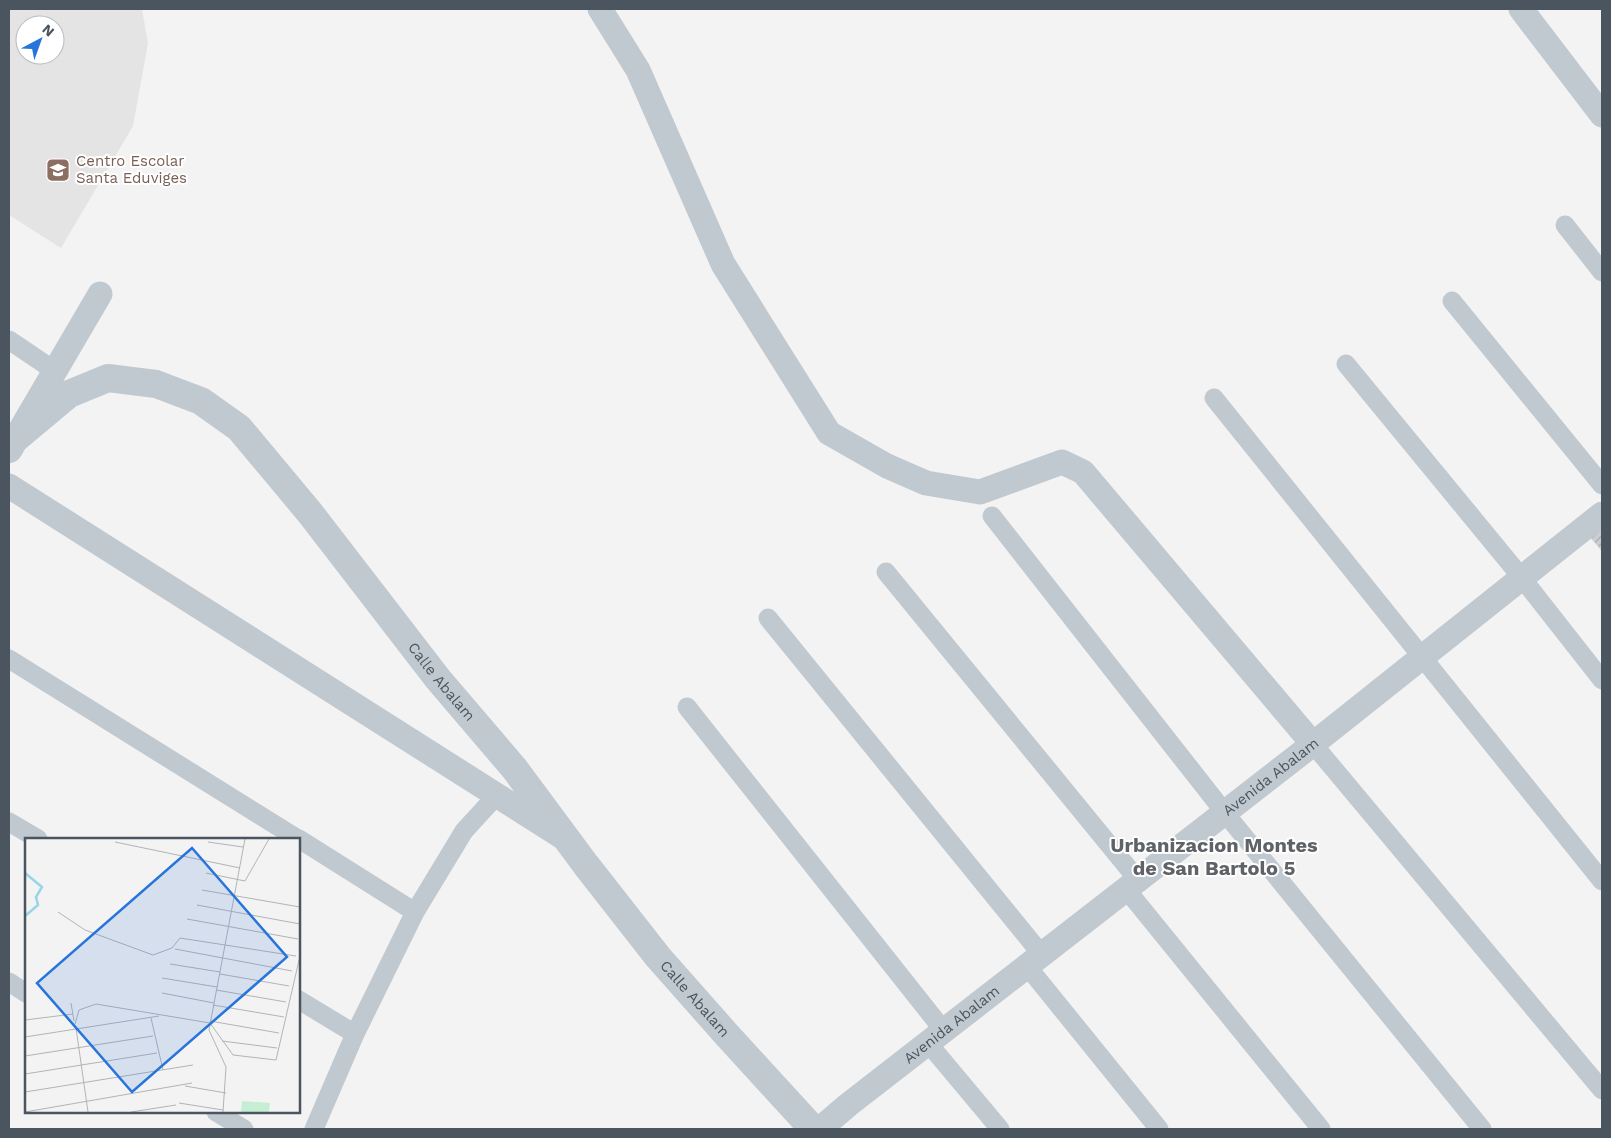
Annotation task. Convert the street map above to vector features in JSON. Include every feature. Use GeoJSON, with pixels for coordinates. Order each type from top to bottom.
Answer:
{"type":"FeatureCollection","features":[{"type":"Feature","properties":{"kind":"street"},"geometry":{"type":"LineString","coordinates":[[600,9],[638,70],[723,264],[829,433],[887,466],[926,483],[980,492],[1062,462],[1083,472],[1602,1090]]}},
{"type":"Feature","properties":{"kind":"street"},"geometry":{"type":"LineString","coordinates":[[1520,9],[1602,115]]}},
{"type":"Feature","properties":{"kind":"street"},"geometry":{"type":"LineString","coordinates":[[1565,225],[1602,272]]}},
{"type":"Feature","properties":{"kind":"street"},"geometry":{"type":"LineString","coordinates":[[11,445],[100,294]]}},
{"type":"Feature","properties":{"kind":"street"},"geometry":{"type":"LineString","coordinates":[[1452,301],[1602,485]]}},
{"type":"Feature","properties":{"kind":"street"},"geometry":{"type":"LineString","coordinates":[[9,340],[55,371]]}},
{"type":"Feature","properties":{"kind":"street"},"geometry":{"type":"LineString","coordinates":[[1346,364],[1522,578],[1602,680]]}},
{"type":"Feature","properties":{"kind":"street","name":"Calle Abalam"},"geometry":{"type":"LineString","coordinates":[[11,445],[69,394],[108,378],[156,384],[201,401],[239,428],[310,513],[438,679],[514,768],[658,957],[726,1035],[826,1127]]}},
{"type":"Feature","properties":{"kind":"street"},"geometry":{"type":"LineString","coordinates":[[1214,398],[1602,881]]}},
{"type":"Feature","properties":{"kind":"street"},"geometry":{"type":"LineString","coordinates":[[9,486],[567,840]]}},
{"type":"Feature","properties":{"kind":"street","name":"Avenida Abalam"},"geometry":{"type":"LineString","coordinates":[[826,1127],[936,1037],[1313,744],[1602,514]]}},
{"type":"Feature","properties":{"kind":"street"},"geometry":{"type":"LineString","coordinates":[[992,516],[1225,813],[1482,1129]]}},
{"type":"Feature","properties":{"kind":"street"},"geometry":{"type":"LineString","coordinates":[[886,572],[1321,1129]]}},
{"type":"Feature","properties":{"kind":"street"},"geometry":{"type":"LineString","coordinates":[[768,618],[1034,961],[1159,1129]]}},
{"type":"Feature","properties":{"kind":"street"},"geometry":{"type":"LineString","coordinates":[[9,659],[297,838]]}},
{"type":"Feature","properties":{"kind":"street"},"geometry":{"type":"LineString","coordinates":[[687,707],[936,1037],[1000,1129]]}},
{"type":"Feature","properties":{"kind":"street"},"geometry":{"type":"LineString","coordinates":[[314,1129],[355,1034],[415,912],[464,831],[497,795]]}},
{"type":"Feature","properties":{"kind":"street"},"geometry":{"type":"LineString","coordinates":[[9,822],[36,838]]}},
{"type":"Feature","properties":{"kind":"street"},"geometry":{"type":"LineString","coordinates":[[300,840],[415,912]]}},
{"type":"Feature","properties":{"kind":"street"},"geometry":{"type":"LineString","coordinates":[[9,982],[25,992]]}},
{"type":"Feature","properties":{"kind":"street"},"geometry":{"type":"LineString","coordinates":[[300,1001],[355,1034]]}},
{"type":"Feature","properties":{"kind":"street"},"geometry":{"type":"LineString","coordinates":[[218,1113],[244,1129]]}},
{"type":"Feature","properties":{"kind":"shaded area","name":"Centro Escolar Santa Eduviges"},"geometry":{"type":"Polygon","coordinates":[[[9,9],[142,9],[148,43],[133,126],[61,248],[9,215],[9,9]]]}},
{"type":"Feature","properties":{"kind":"building"},"geometry":{"type":"Polygon","coordinates":[[[1602,527],[1602,551],[1590,537],[1602,527]]]}},
{"type":"Feature","properties":{"kind":"place","name":"Centro Escolar Santa Eduviges"},"geometry":{"type":"Point","coordinates":[58,170]}},
{"type":"Feature","properties":{"kind":"district","name":"Urbanizacion Montes de San Bartolo 5"},"geometry":{"type":"Point","coordinates":[1214,856]}}]}
